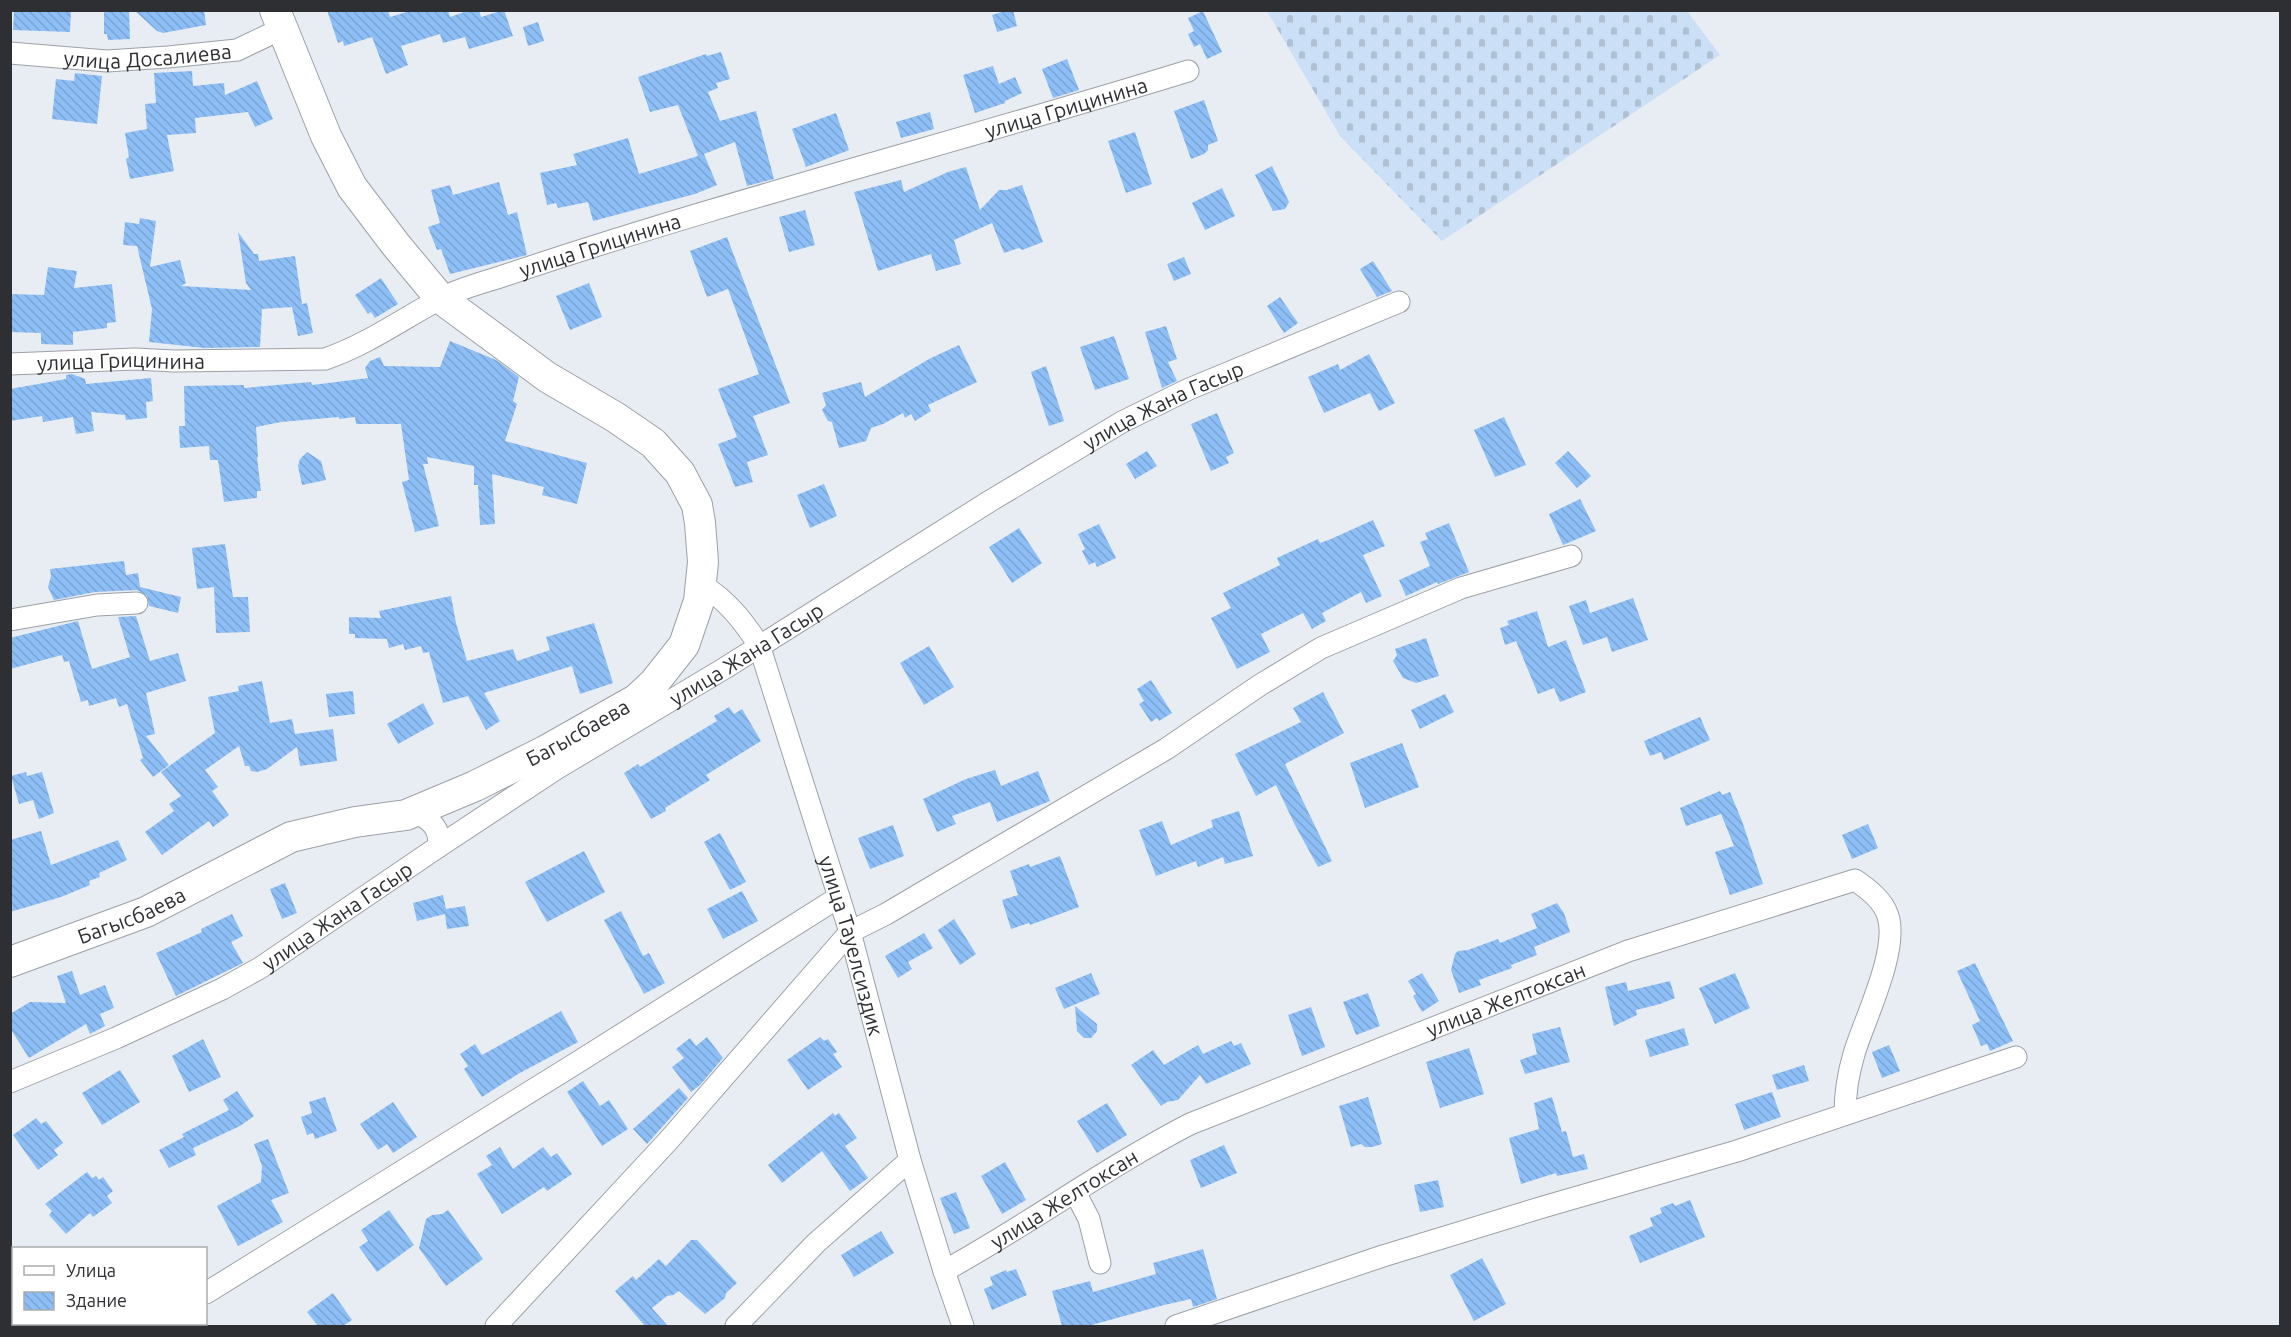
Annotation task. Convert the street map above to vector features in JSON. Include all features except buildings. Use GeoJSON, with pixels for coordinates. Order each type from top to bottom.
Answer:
{"type":"FeatureCollection","features":[{"type":"Feature","properties":{"kind":"street","name":"улица Досалиева"},"geometry":{"type":"LineString","coordinates":[[10,53],[107,61],[237,50],[278,20]]}},
{"type":"Feature","properties":{"kind":"street","name":"Багысбаева"},"geometry":{"type":"LineString","coordinates":[[10,962],[146,912],[291,837],[356,822],[406,815],[475,786],[550,760],[637,699],[661,692],[684,645],[702,585],[703,562],[697,505],[680,473],[653,443],[615,417],[547,377],[440,298],[352,187],[326,136],[278,20]]}},
{"type":"Feature","properties":{"kind":"street","name":"улица Грицинина"},"geometry":{"type":"LineString","coordinates":[[10,364],[135,358],[174,361],[325,359],[346,352],[402,322],[440,298],[703,213],[1047,115],[1188,71]]}},
{"type":"Feature","properties":{"kind":"street","name":"улица Жана Гасыр"},"geometry":{"type":"LineString","coordinates":[[661,692],[759,645],[1122,422],[1190,389],[1399,302]]}},
{"type":"Feature","properties":{"kind":"street"},"geometry":{"type":"LineString","coordinates":[[496,1326],[668,1142],[850,933],[906,903],[1166,749],[1260,685],[1321,648],[1461,588],[1571,556]]}},
{"type":"Feature","properties":{"kind":"street","name":"улица Тауелсиздик"},"geometry":{"type":"LineString","coordinates":[[702,585],[721,596],[745,624],[759,645],[850,933],[910,1160],[963,1326]]}},
{"type":"Feature","properties":{"kind":"street"},"geometry":{"type":"LineString","coordinates":[[10,620],[97,605],[137,603]]}},
{"type":"Feature","properties":{"kind":"street","name":"улица Жана Гасыр"},"geometry":{"type":"LineString","coordinates":[[10,1082],[116,1038],[260,969],[438,847],[550,760]]}},
{"type":"Feature","properties":{"kind":"street"},"geometry":{"type":"LineString","coordinates":[[414,812],[430,821],[436,829],[438,847]]}},
{"type":"Feature","properties":{"kind":"street","name":"улица Желтоксан"},"geometry":{"type":"LineString","coordinates":[[944,1271],[982,1250],[1146,1147],[1211,1116],[1628,951],[1854,880],[1870,890],[1880,901],[1889,917],[1889,939],[1883,974],[1851,1065],[1845,1097],[1845,1114]]}},
{"type":"Feature","properties":{"kind":"street"},"geometry":{"type":"LineString","coordinates":[[207,1292],[838,897]]}},
{"type":"Feature","properties":{"kind":"street"},"geometry":{"type":"LineString","coordinates":[[1176,1326],[1383,1256],[1737,1151],[2016,1057]]}},
{"type":"Feature","properties":{"kind":"street"},"geometry":{"type":"LineString","coordinates":[[736,1326],[816,1243],[910,1160]]}},
{"type":"Feature","properties":{"kind":"street"},"geometry":{"type":"LineString","coordinates":[[1075,1192],[1089,1219],[1100,1263]]}},
{"type":"Feature","properties":{"kind":"green space"},"geometry":{"type":"Polygon","coordinates":[[[1267,11],[1687,11],[1720,55],[1442,241],[1340,136],[1267,11]]]}}]}
